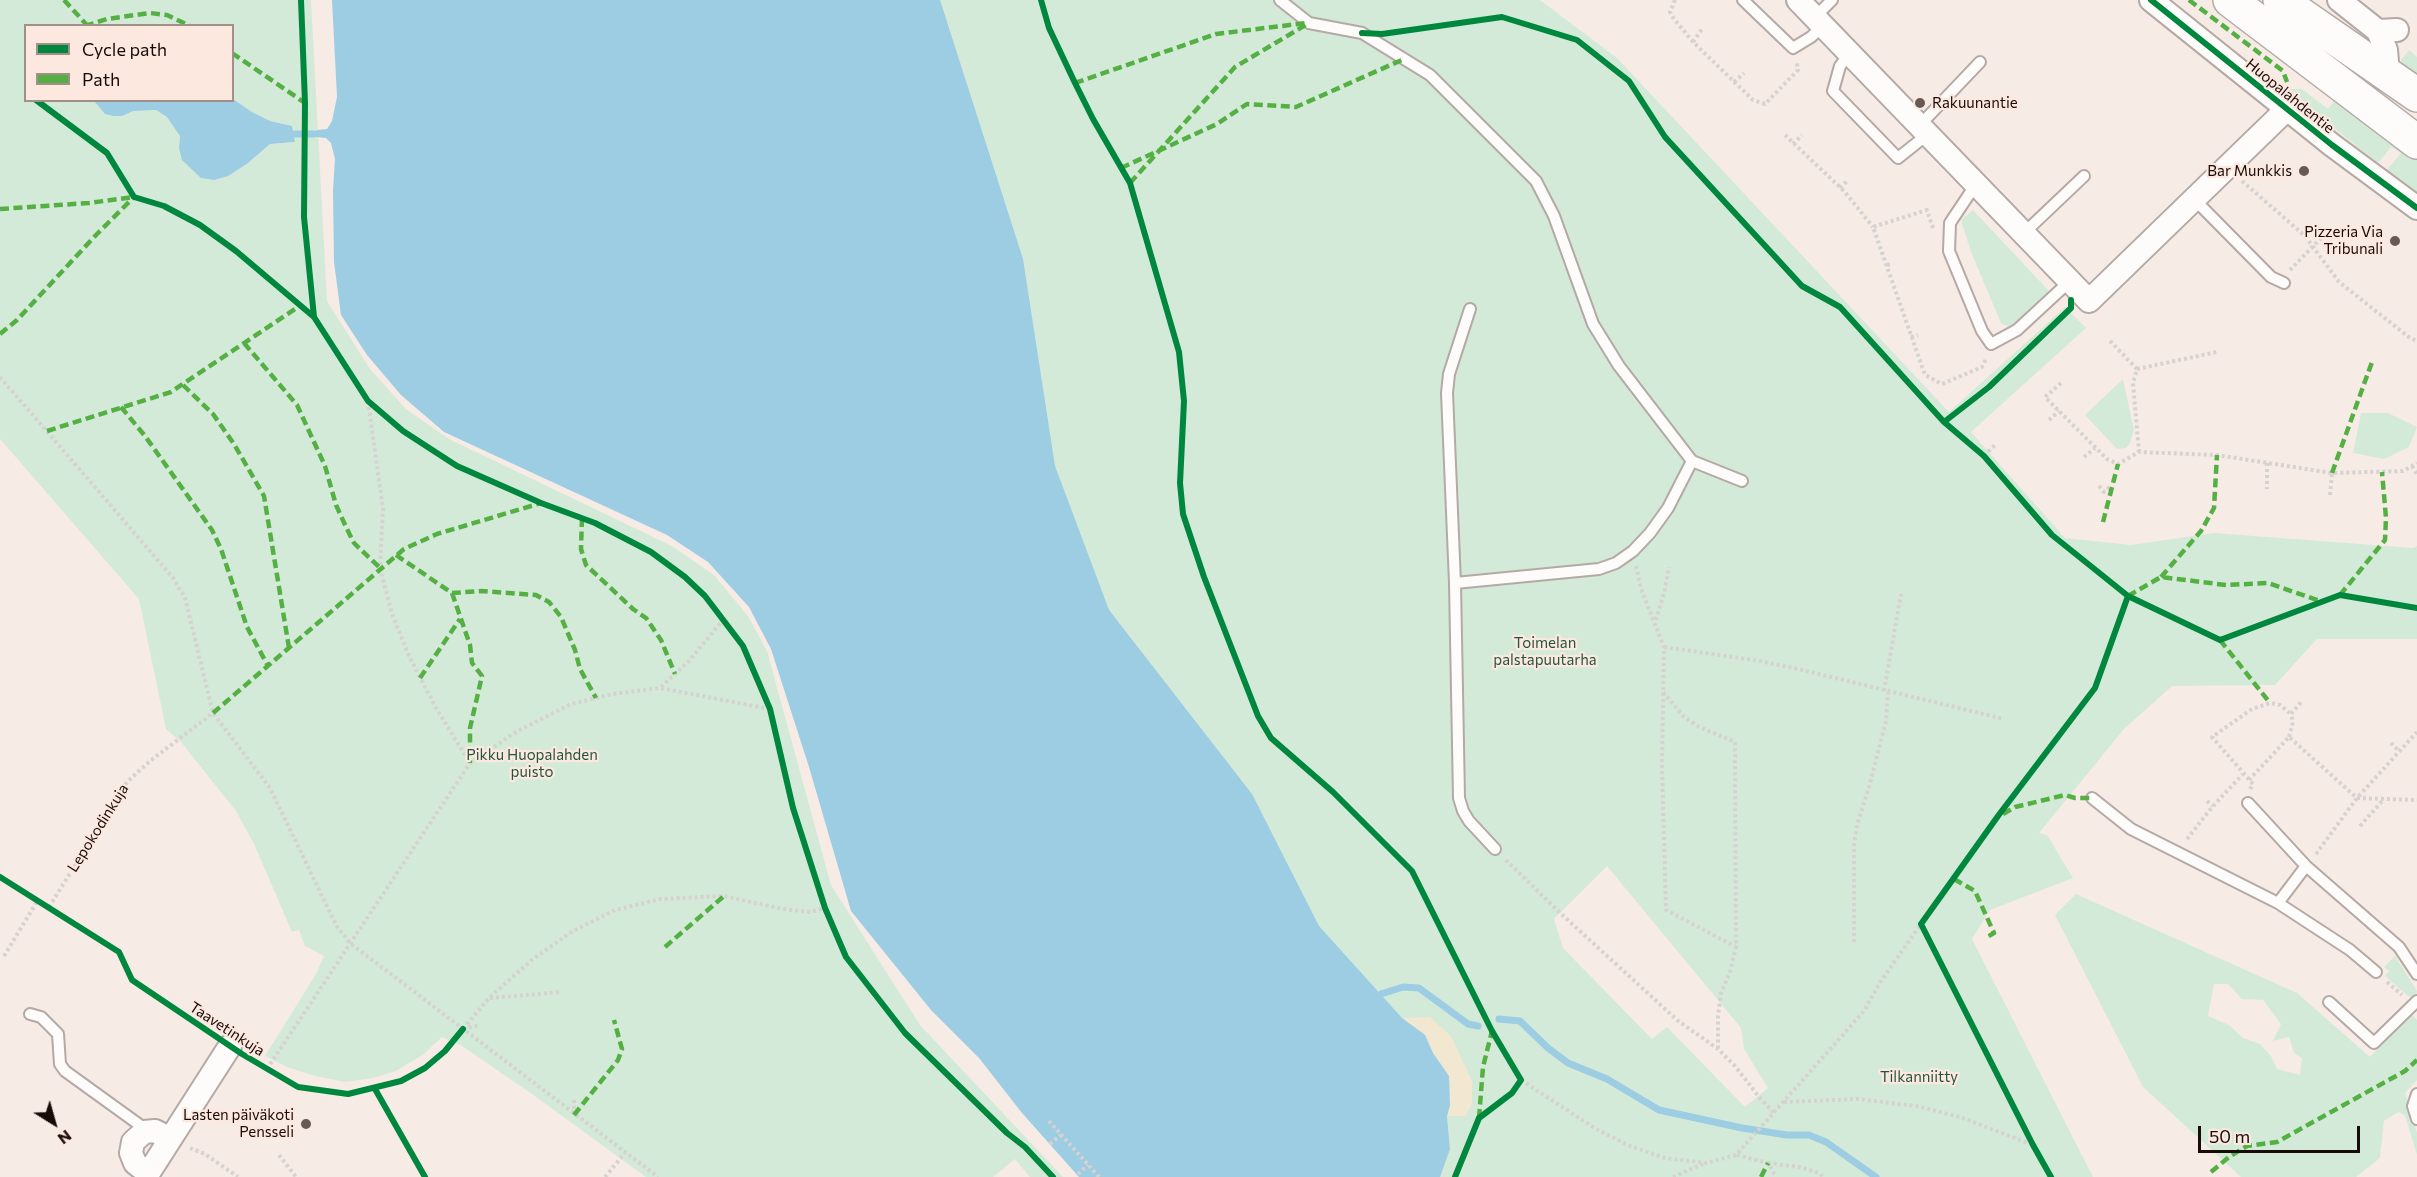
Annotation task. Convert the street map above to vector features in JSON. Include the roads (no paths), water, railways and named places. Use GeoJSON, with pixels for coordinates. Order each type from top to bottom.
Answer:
{"type":"FeatureCollection","features":[{"type":"Feature","properties":{"kind":"main road"},"geometry":{"type":"LineString","coordinates":[[2230,0],[2417,142]]}},
{"type":"Feature","properties":{"kind":"main road"},"geometry":{"type":"LineString","coordinates":[[2280,0],[2417,95]]}},
{"type":"Feature","properties":{"kind":"street"},"geometry":{"type":"LineString","coordinates":[[1798,0],[2089,301],[2287,109]]}},
{"type":"Feature","properties":{"kind":"street","name":"Huopalahdentie"},"geometry":{"type":"LineString","coordinates":[[2151,0],[2287,109],[2417,208]]}},
{"type":"Feature","properties":{"kind":"street"},"geometry":{"type":"LineString","coordinates":[[2339,0],[2388,31],[2386,50],[2388,74]]}},
{"type":"Feature","properties":{"kind":"street"},"geometry":{"type":"LineString","coordinates":[[168,1143],[161,1134],[149,1131],[136,1137],[131,1153],[140,1167],[148,1173],[168,1143],[231,1046]]}},
{"type":"Feature","properties":{"kind":"lane"},"geometry":{"type":"LineString","coordinates":[[1280,0],[1309,23],[1362,33],[1430,75],[1536,181],[1554,216],[1593,324],[1619,366],[1692,461],[1742,481]]}},
{"type":"Feature","properties":{"kind":"lane"},"geometry":{"type":"LineString","coordinates":[[1743,0],[1793,48],[1811,37],[1832,0]]}},
{"type":"Feature","properties":{"kind":"lane"},"geometry":{"type":"LineString","coordinates":[[1850,53],[1840,66],[1833,91],[1898,158],[1980,62]]}},
{"type":"Feature","properties":{"kind":"lane"},"geometry":{"type":"LineString","coordinates":[[2024,233],[2084,176]]}},
{"type":"Feature","properties":{"kind":"lane"},"geometry":{"type":"LineString","coordinates":[[1976,184],[1950,223],[1949,251],[1982,331],[1992,344],[2017,330],[2070,281]]}},
{"type":"Feature","properties":{"kind":"lane"},"geometry":{"type":"LineString","coordinates":[[2194,199],[2271,277],[2282,282]]}},
{"type":"Feature","properties":{"kind":"lane"},"geometry":{"type":"LineString","coordinates":[[1470,309],[1449,374],[1448,393],[1455,583],[1459,798],[1469,820],[1495,849]]}},
{"type":"Feature","properties":{"kind":"lane"},"geometry":{"type":"LineString","coordinates":[[1455,583],[1599,569],[1616,563],[1650,533],[1668,508],[1692,461]]}},
{"type":"Feature","properties":{"kind":"lane"},"geometry":{"type":"LineString","coordinates":[[2092,798],[2130,829],[2278,903],[2350,950],[2376,972]]}},
{"type":"Feature","properties":{"kind":"lane"},"geometry":{"type":"LineString","coordinates":[[2248,803],[2306,866],[2399,947],[2417,974]]}},
{"type":"Feature","properties":{"kind":"lane"},"geometry":{"type":"LineString","coordinates":[[2278,903],[2306,866]]}},
{"type":"Feature","properties":{"kind":"lane"},"geometry":{"type":"LineString","coordinates":[[2329,1002],[2374,1043],[2417,1001]]}},
{"type":"Feature","properties":{"kind":"lane"},"geometry":{"type":"LineString","coordinates":[[30,1014],[41,1017],[58,1034],[60,1064],[64,1071],[149,1131]]}},
{"type":"Feature","properties":{"kind":"lane"},"geometry":{"type":"LineString","coordinates":[[2417,1094],[2413,1106],[2417,1119]]}},
{"type":"Feature","properties":{"kind":"water"},"geometry":{"type":"Polygon","coordinates":[[[332,0],[940,0],[1023,259],[1055,466],[1109,610],[1252,794],[1319,926],[1402,1018],[1425,1035],[1433,1053],[1449,1076],[1450,1105],[1447,1116],[1450,1149],[1440,1177],[1079,1177],[1022,1113],[979,1058],[931,1010],[851,911],[809,767],[771,649],[749,607],[708,562],[667,535],[444,432],[401,395],[367,355],[341,315],[334,262],[335,159],[331,143],[326,138],[316,137],[314,134],[317,130],[327,129],[332,121],[337,97],[332,0]]]}},
{"type":"Feature","properties":{"kind":"water"},"geometry":{"type":"Polygon","coordinates":[[[234,100],[270,121],[292,126],[295,142],[270,144],[228,176],[214,180],[201,178],[182,160],[179,148],[180,136],[167,117],[156,110],[133,111],[122,116],[105,114],[95,102],[234,102],[234,100]]]}},
{"type":"Feature","properties":{"kind":"waterway"},"geometry":{"type":"LineString","coordinates":[[294,134],[314,134]]}},
{"type":"Feature","properties":{"kind":"waterway"},"geometry":{"type":"LineString","coordinates":[[1381,994],[1403,987],[1419,988],[1468,1024],[1478,1026]]}},
{"type":"Feature","properties":{"kind":"waterway"},"geometry":{"type":"LineString","coordinates":[[1499,1019],[1520,1021],[1548,1048],[1568,1063],[1607,1079],[1659,1110],[1742,1128],[1787,1135],[1809,1135],[1826,1142],[1876,1177]]}},
{"type":"Feature","properties":{"kind":"place","name":"Rakuunantie"},"geometry":{"type":"Point","coordinates":[1920,103]}},
{"type":"Feature","properties":{"kind":"place","name":"Bar Munkkis"},"geometry":{"type":"Point","coordinates":[2304,171]}},
{"type":"Feature","properties":{"kind":"place","name":"Pizzeria Via Tribunali"},"geometry":{"type":"Point","coordinates":[2395,241]}},
{"type":"Feature","properties":{"kind":"place","name":"Lasten päiväkoti Pensseli"},"geometry":{"type":"Point","coordinates":[306,1124]}},
{"type":"Feature","properties":{"kind":"park label","name":"Toimelan palstapuutarha"},"geometry":{"type":"Point","coordinates":[1545,652]}},
{"type":"Feature","properties":{"kind":"park label","name":"Pikku Huopalahden puisto"},"geometry":{"type":"Point","coordinates":[532,764]}},
{"type":"Feature","properties":{"kind":"park label","name":"Tilkanniitty"},"geometry":{"type":"Point","coordinates":[1919,1077]}}]}
